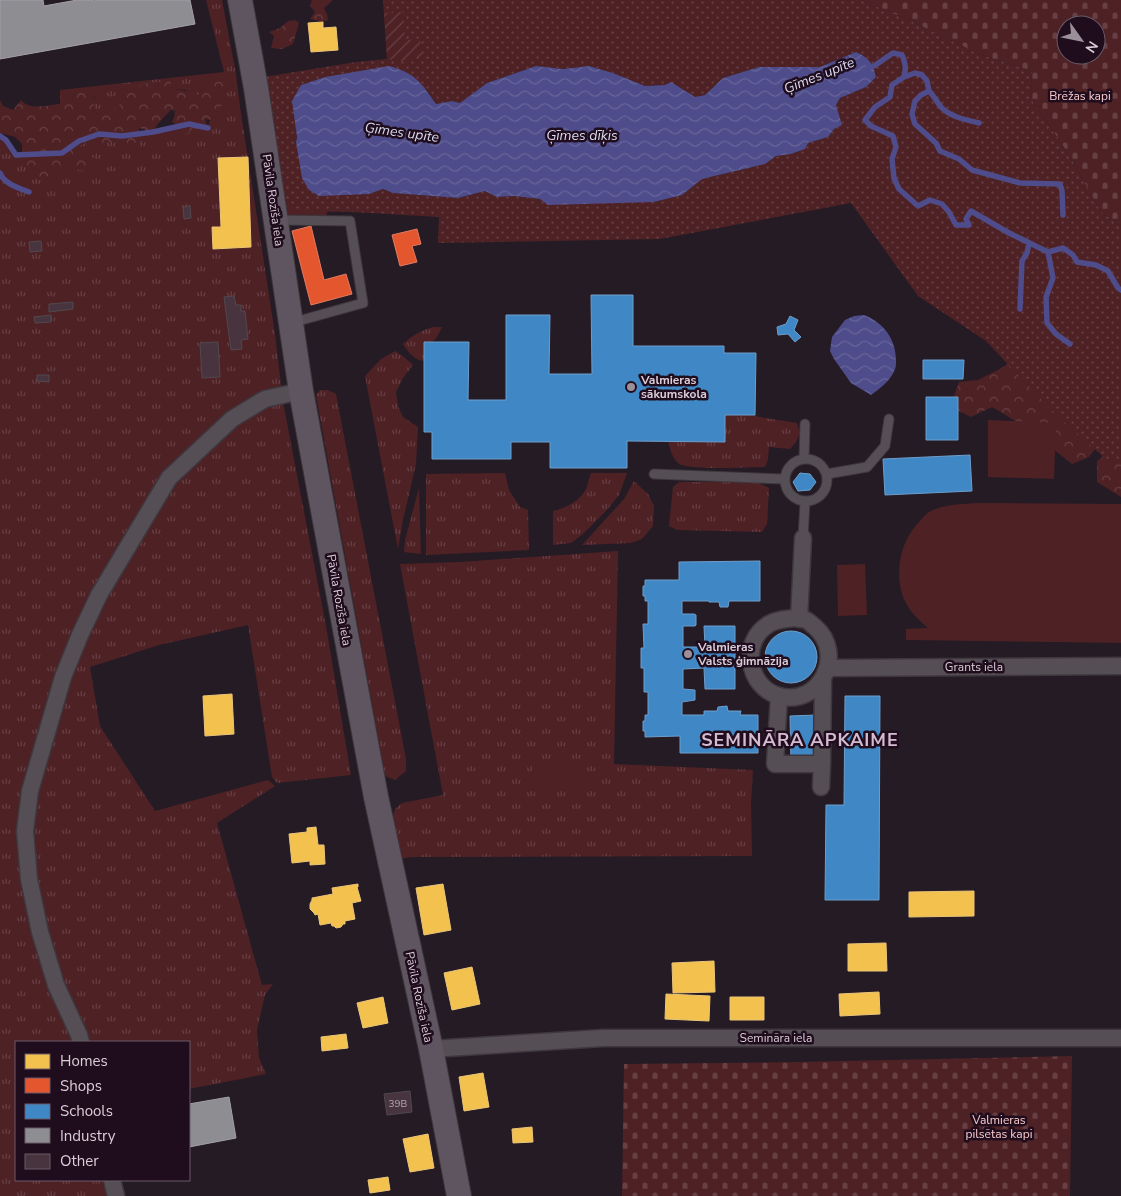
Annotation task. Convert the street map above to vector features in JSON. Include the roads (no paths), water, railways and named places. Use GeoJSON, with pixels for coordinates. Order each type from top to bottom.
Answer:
{"type":"FeatureCollection","features":[{"type":"Feature","properties":{"kind":"street","name":"Pāvila Rozīša iela"},"geometry":{"type":"LineString","coordinates":[[240,0],[256,88],[301,391],[376,797],[431,1049],[458,1196]]}},
{"type":"Feature","properties":{"kind":"street"},"geometry":{"type":"LineString","coordinates":[[81,1041],[56,984],[40,932],[29,879],[25,832],[30,791],[63,678],[80,635],[99,595],[170,478],[232,419],[265,399],[301,391]]}},
{"type":"Feature","properties":{"kind":"street"},"geometry":{"type":"LineString","coordinates":[[799,619],[803,538]]}},
{"type":"Feature","properties":{"kind":"street"},"geometry":{"type":"LineString","coordinates":[[821,787],[825,674],[829,655],[826,642],[818,630],[807,620],[781,619],[769,624],[759,633],[752,645],[750,658],[753,672],[758,682],[768,691],[779,696],[803,695],[814,689],[825,674]]}},
{"type":"Feature","properties":{"kind":"street","name":"Grants iela"},"geometry":{"type":"LineString","coordinates":[[825,674],[1121,666]]}},
{"type":"Feature","properties":{"kind":"street"},"geometry":{"type":"LineString","coordinates":[[779,696],[776,764],[822,764]]}},
{"type":"Feature","properties":{"kind":"street","name":"Semināra iela"},"geometry":{"type":"LineString","coordinates":[[431,1049],[603,1038],[1121,1038]]}},
{"type":"Feature","properties":{"kind":"street"},"geometry":{"type":"LineString","coordinates":[[112,1181],[116,1196]]}},
{"type":"Feature","properties":{"kind":"lane"},"geometry":{"type":"LineString","coordinates":[[276,220],[350,221],[362,303],[291,323]]}},
{"type":"Feature","properties":{"kind":"lane"},"geometry":{"type":"LineString","coordinates":[[827,474],[867,467],[885,446],[890,419]]}},
{"type":"Feature","properties":{"kind":"lane"},"geometry":{"type":"LineString","coordinates":[[804,459],[805,424]]}},
{"type":"Feature","properties":{"kind":"lane"},"geometry":{"type":"LineString","coordinates":[[811,459],[818,462],[827,474],[828,480],[823,494],[812,501],[805,502],[792,497],[785,485],[786,471],[796,461],[811,459]]}},
{"type":"Feature","properties":{"kind":"lane"},"geometry":{"type":"LineString","coordinates":[[654,474],[784,479]]}},
{"type":"Feature","properties":{"kind":"lane"},"geometry":{"type":"LineString","coordinates":[[803,538],[805,502]]}},
{"type":"Feature","properties":{"kind":"water","name":"Ģīmes dīķis"},"geometry":{"type":"Polygon","coordinates":[[[856,52],[870,62],[876,77],[866,87],[840,98],[836,105],[842,125],[834,129],[828,137],[808,143],[805,149],[791,154],[776,156],[765,164],[702,179],[682,195],[654,202],[548,205],[540,199],[514,196],[497,197],[485,191],[458,198],[393,193],[383,189],[369,194],[319,196],[309,190],[302,178],[292,101],[301,85],[325,77],[389,66],[417,79],[436,104],[452,101],[460,103],[487,83],[536,66],[563,69],[589,66],[645,86],[665,85],[671,82],[695,97],[705,95],[723,78],[759,67],[820,67],[856,52]]]}},
{"type":"Feature","properties":{"kind":"water"},"geometry":{"type":"Polygon","coordinates":[[[864,315],[877,322],[888,333],[895,353],[896,366],[891,377],[871,395],[851,383],[830,351],[832,337],[845,320],[854,316],[864,315]]]}},
{"type":"Feature","properties":{"kind":"waterway","name":"Ģīmes upīte"},"geometry":{"type":"LineString","coordinates":[[868,68],[893,53],[902,55],[905,66],[904,77],[892,85],[890,97],[875,107],[865,120],[871,126],[893,136],[896,147],[892,159],[894,178],[899,189],[918,206],[930,200],[942,204],[956,225],[969,225],[966,219],[971,211],[1009,233],[1048,252],[1063,248],[1073,255],[1077,262],[1096,265],[1108,271],[1121,290]]}},
{"type":"Feature","properties":{"kind":"waterway"},"geometry":{"type":"LineString","coordinates":[[904,77],[915,73],[922,75],[927,81],[929,91],[915,101],[912,114],[915,124],[936,143],[940,151],[959,159],[972,170],[1020,183],[1060,184],[1063,215]]}},
{"type":"Feature","properties":{"kind":"waterway"},"geometry":{"type":"LineString","coordinates":[[929,91],[941,107],[949,113],[959,118],[979,123]]}},
{"type":"Feature","properties":{"kind":"waterway","name":"Ģīmes upīte"},"geometry":{"type":"LineString","coordinates":[[0,136],[6,140],[16,155],[62,153],[79,141],[99,134],[122,136],[153,132],[189,124],[208,128]]}},
{"type":"Feature","properties":{"kind":"waterway"},"geometry":{"type":"LineString","coordinates":[[0,173],[8,183],[29,192]]}},
{"type":"Feature","properties":{"kind":"waterway"},"geometry":{"type":"LineString","coordinates":[[1020,309],[1022,261],[1027,253],[1029,243]]}},
{"type":"Feature","properties":{"kind":"waterway"},"geometry":{"type":"LineString","coordinates":[[1048,252],[1053,278],[1046,297],[1047,323],[1056,334],[1070,344]]}},
{"type":"Feature","properties":{"kind":"place","name":"Valmieras sākumskola"},"geometry":{"type":"Point","coordinates":[631,387]}},
{"type":"Feature","properties":{"kind":"place","name":"Valmieras Valsts ģimnāzija"},"geometry":{"type":"Point","coordinates":[688,654]}},
{"type":"Feature","properties":{"kind":"district","name":"SEMINĀRA APKAIME"},"geometry":{"type":"Point","coordinates":[800,740]}},
{"type":"Feature","properties":{"kind":"park label","name":"Brēžas kapi"},"geometry":{"type":"Point","coordinates":[1080,96]}},
{"type":"Feature","properties":{"kind":"park label","name":"Valmieras pilsētas kapi"},"geometry":{"type":"Point","coordinates":[999,1127]}}]}
